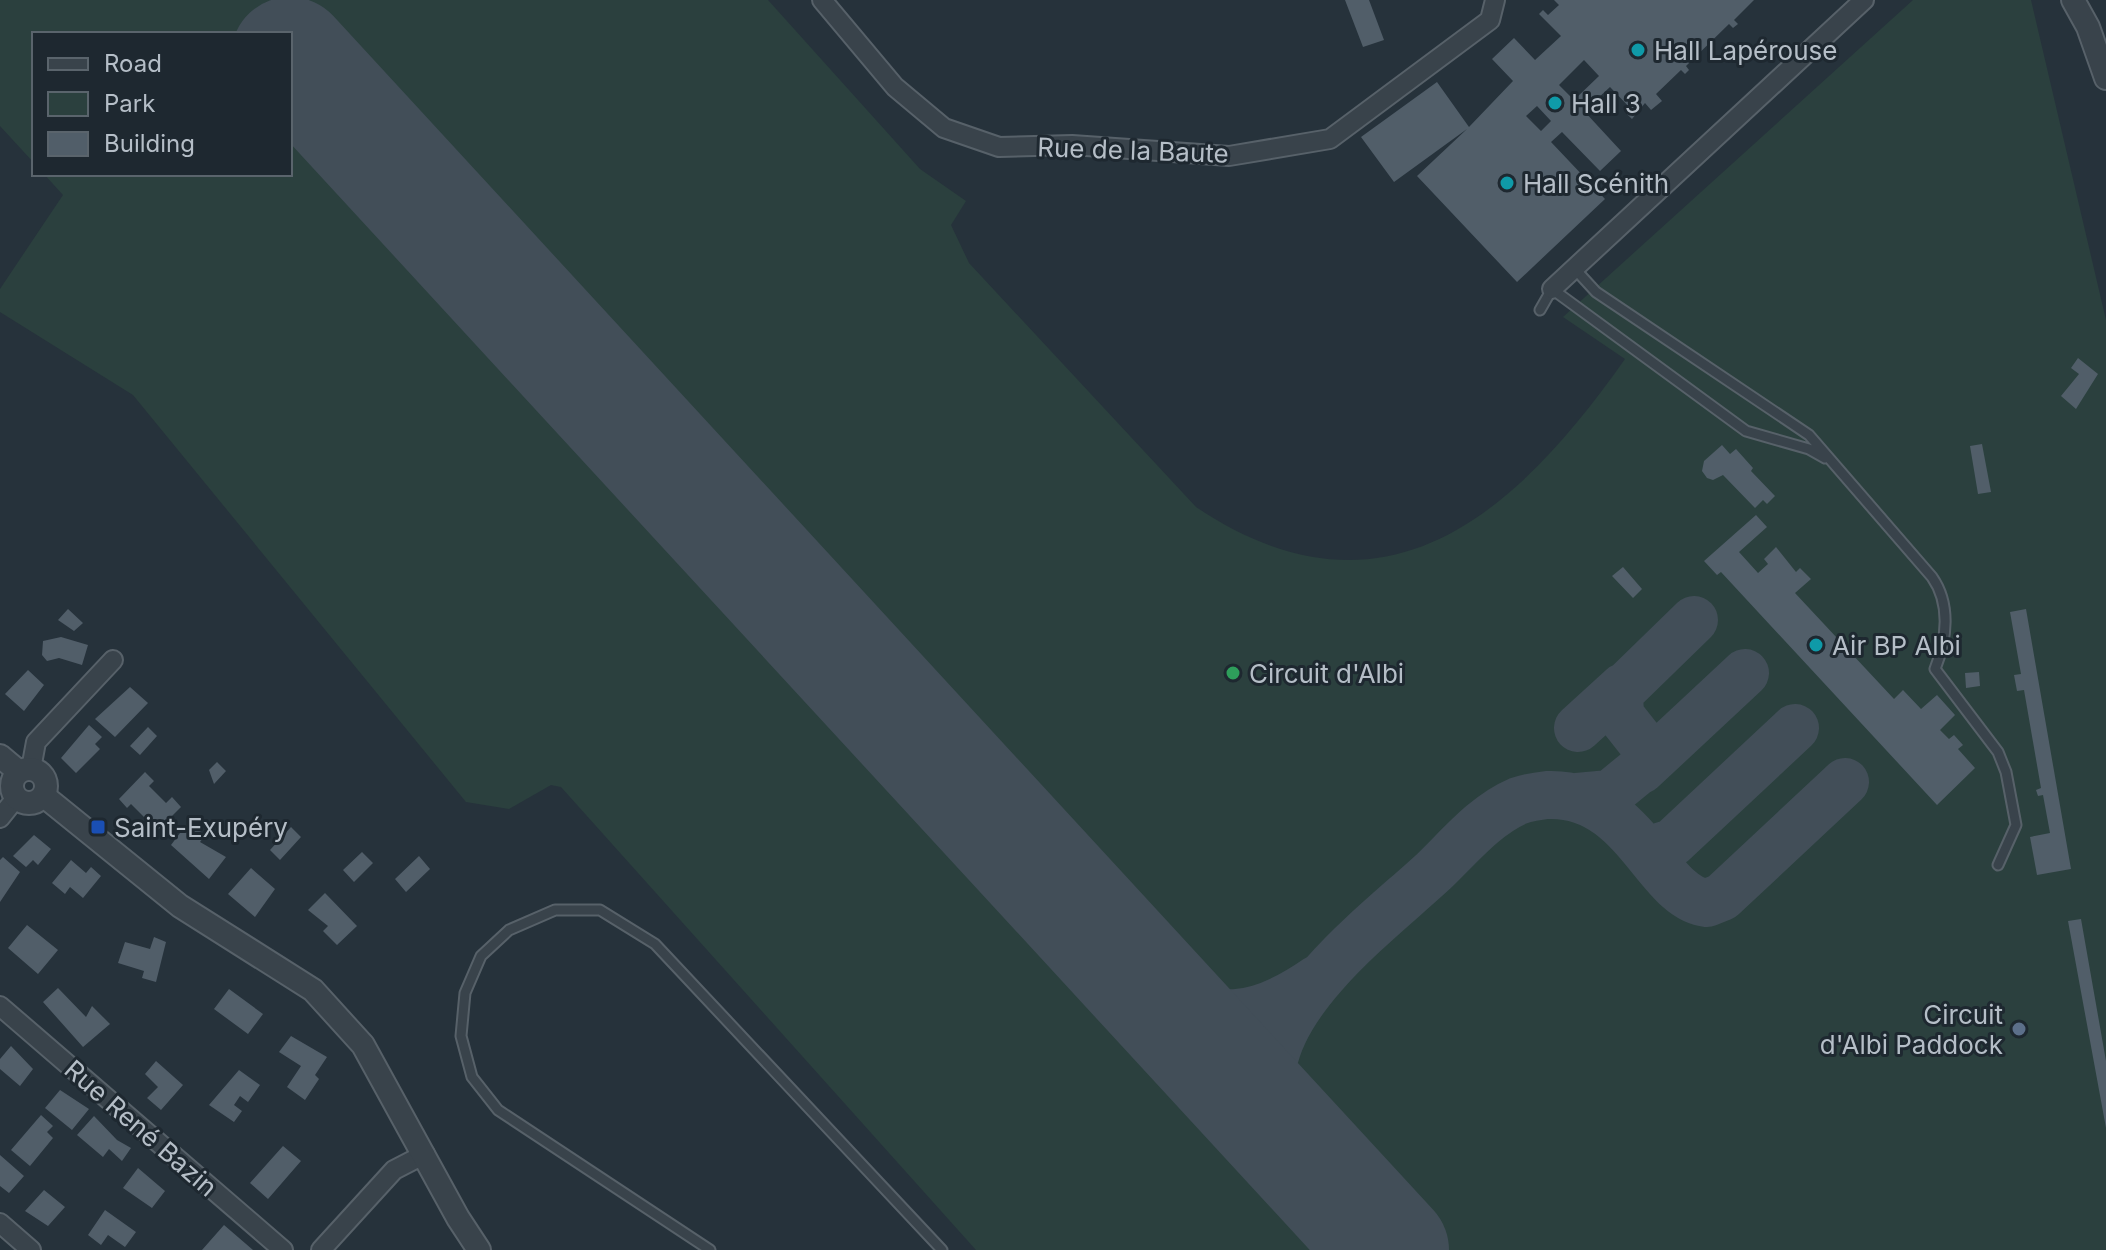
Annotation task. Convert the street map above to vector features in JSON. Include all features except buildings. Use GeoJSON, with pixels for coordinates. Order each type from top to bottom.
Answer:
{"type":"FeatureCollection","features":[{"type":"Feature","properties":{"kind":"street","name":"Rue de la Baute"},"geometry":{"type":"LineString","coordinates":[[822,0],[895,87],[944,128],[999,147],[1072,145],[1229,156],[1330,139],[1490,20],[1495,0]]}},
{"type":"Feature","properties":{"kind":"street"},"geometry":{"type":"LineString","coordinates":[[1552,289],[1864,0]]}},
{"type":"Feature","properties":{"kind":"street"},"geometry":{"type":"LineString","coordinates":[[2073,0],[2088,27],[2106,78]]}},
{"type":"Feature","properties":{"kind":"street"},"geometry":{"type":"LineString","coordinates":[[44,796],[31,804],[16,798],[11,787],[25,770],[36,742],[113,660]]}},
{"type":"Feature","properties":{"kind":"street"},"geometry":{"type":"LineString","coordinates":[[0,756],[45,779],[44,796]]}},
{"type":"Feature","properties":{"kind":"street"},"geometry":{"type":"LineString","coordinates":[[44,796],[180,906],[313,990],[363,1045],[458,1218],[479,1250]]}},
{"type":"Feature","properties":{"kind":"street"},"geometry":{"type":"LineString","coordinates":[[0,818],[16,798]]}},
{"type":"Feature","properties":{"kind":"street","name":"Rue René Bazin"},"geometry":{"type":"LineString","coordinates":[[0,1006],[283,1250]]}},
{"type":"Feature","properties":{"kind":"street"},"geometry":{"type":"LineString","coordinates":[[321,1250],[394,1170],[425,1154]]}},
{"type":"Feature","properties":{"kind":"street"},"geometry":{"type":"LineString","coordinates":[[0,1223],[31,1250]]}},
{"type":"Feature","properties":{"kind":"lane"},"geometry":{"type":"LineString","coordinates":[[1574,268],[1596,292],[1809,435],[1942,594],[1944,635],[1935,669],[1998,752],[2006,772],[2016,825],[1998,865]]}},
{"type":"Feature","properties":{"kind":"lane"},"geometry":{"type":"LineString","coordinates":[[1540,310],[1552,289],[1746,431],[1809,449],[1834,464]]}},
{"type":"Feature","properties":{"kind":"lane"},"geometry":{"type":"LineString","coordinates":[[710,1250],[498,1110],[472,1077],[461,1036],[465,993],[481,956],[509,930],[555,910],[600,910],[655,944],[942,1250]]}},
{"type":"Feature","properties":{"kind":"green space","name":"Circuit d'Albi"},"geometry":{"type":"Polygon","coordinates":[[[0,0],[768,0],[920,169],[966,201],[951,225],[969,263],[1196,507],[1264,543],[1327,559],[1385,557],[1440,539],[1490,508],[1538,466],[1583,415],[1625,359],[1563,317],[1913,0],[2031,0],[2106,320],[2106,1250],[976,1250],[561,787],[551,785],[509,809],[466,802],[133,395],[0,312],[0,289],[63,195],[46,176],[292,176],[292,32],[32,32],[32,161],[0,126],[0,0]]]}},
{"type":"Feature","properties":{"kind":"taxiway"},"geometry":{"type":"LineString","coordinates":[[1577,797],[1610,794],[1643,767],[1646,748],[1620,715],[1619,693],[1694,620]]}},
{"type":"Feature","properties":{"kind":"taxiway"},"geometry":{"type":"LineString","coordinates":[[1641,770],[1745,673]]}},
{"type":"Feature","properties":{"kind":"taxiway"},"geometry":{"type":"LineString","coordinates":[[1578,728],[1623,687]]}},
{"type":"Feature","properties":{"kind":"taxiway"},"geometry":{"type":"LineString","coordinates":[[1640,844],[1653,849],[1672,843],[1795,728]]}},
{"type":"Feature","properties":{"kind":"taxiway"},"geometry":{"type":"LineString","coordinates":[[1310,1163],[1281,1116],[1272,1092],[1273,1064],[1282,1036],[1297,1009],[1339,958],[1494,814],[1532,797],[1577,798],[1602,809],[1623,826],[1673,883],[1689,897],[1707,903],[1722,897],[1845,782]]}},
{"type":"Feature","properties":{"kind":"taxiway"},"geometry":{"type":"LineString","coordinates":[[1149,988],[1194,1008],[1234,1013],[1274,1004],[1317,979]]}},
{"type":"Feature","properties":{"kind":"runway"},"geometry":{"type":"LineString","coordinates":[[292,58],[1390,1250]]}},
{"type":"Feature","properties":{"kind":"place","name":"Hall Lapérouse"},"geometry":{"type":"Point","coordinates":[1638,50]}},
{"type":"Feature","properties":{"kind":"place","name":"Hall 3"},"geometry":{"type":"Point","coordinates":[1555,103]}},
{"type":"Feature","properties":{"kind":"place","name":"Hall Scénith"},"geometry":{"type":"Point","coordinates":[1507,183]}},
{"type":"Feature","properties":{"kind":"place","name":"Air BP Albi"},"geometry":{"type":"Point","coordinates":[1816,645]}},
{"type":"Feature","properties":{"kind":"place","name":"Circuit d'Albi"},"geometry":{"type":"Point","coordinates":[1233,673]}},
{"type":"Feature","properties":{"kind":"place","name":"Saint-Exupéry"},"geometry":{"type":"Point","coordinates":[98,827]}},
{"type":"Feature","properties":{"kind":"place","name":"Circuit d'Albi Paddock"},"geometry":{"type":"Point","coordinates":[2019,1029]}}]}
